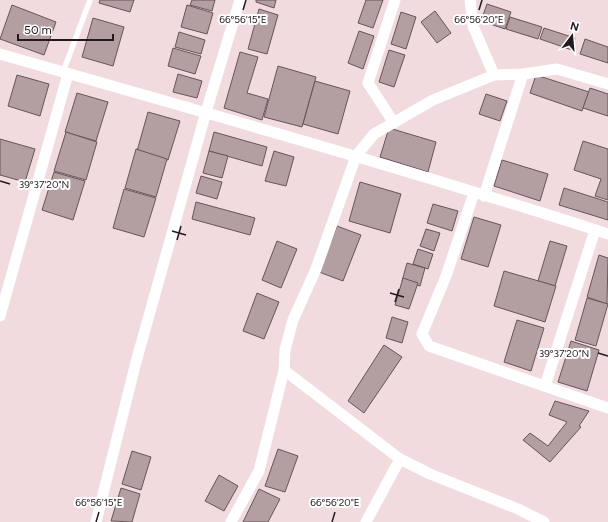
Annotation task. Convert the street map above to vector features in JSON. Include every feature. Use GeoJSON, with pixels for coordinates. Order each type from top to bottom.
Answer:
{"type":"FeatureCollection","features":[{"type":"Feature","properties":{"kind":"street"},"geometry":{"type":"LineString","coordinates":[[96,522],[136,362],[206,112],[240,0]]}},
{"type":"Feature","properties":{"kind":"street"},"geometry":{"type":"LineString","coordinates":[[394,123],[368,83],[395,0]]}},
{"type":"Feature","properties":{"kind":"street"},"geometry":{"type":"LineString","coordinates":[[470,0],[473,26],[494,76]]}},
{"type":"Feature","properties":{"kind":"street"},"geometry":{"type":"LineString","coordinates":[[0,54],[356,156],[608,234]]}},
{"type":"Feature","properties":{"kind":"street"},"geometry":{"type":"LineString","coordinates":[[231,522],[259,470],[284,370],[285,350],[293,320],[316,269],[356,156],[374,134],[434,100],[494,76],[523,74],[557,69],[608,84]]}},
{"type":"Feature","properties":{"kind":"street"},"geometry":{"type":"LineString","coordinates":[[0,316],[65,73]]}},
{"type":"Feature","properties":{"kind":"street"},"geometry":{"type":"LineString","coordinates":[[523,74],[479,194],[422,334],[430,346],[608,408]]}},
{"type":"Feature","properties":{"kind":"street"},"geometry":{"type":"LineString","coordinates":[[545,386],[595,230]]}},
{"type":"Feature","properties":{"kind":"street"},"geometry":{"type":"LineString","coordinates":[[284,370],[400,459],[430,474],[518,509],[544,522]]}},
{"type":"Feature","properties":{"kind":"street"},"geometry":{"type":"LineString","coordinates":[[366,522],[400,459]]}},
{"type":"Feature","properties":{"kind":"lane"},"geometry":{"type":"LineString","coordinates":[[65,73],[90,0]]}},
{"type":"Feature","properties":{"kind":"building"},"geometry":{"type":"Polygon","coordinates":[[[100,0],[134,0],[130,12],[99,3],[100,0]]]}},
{"type":"Feature","properties":{"kind":"building"},"geometry":{"type":"Polygon","coordinates":[[[192,0],[215,0],[212,11],[190,5],[192,0]]]}},
{"type":"Feature","properties":{"kind":"building"},"geometry":{"type":"Polygon","coordinates":[[[256,0],[276,0],[274,8],[256,2],[256,0]]]}},
{"type":"Feature","properties":{"kind":"building"},"geometry":{"type":"Polygon","coordinates":[[[366,0],[383,0],[373,28],[358,23],[366,0]]]}},
{"type":"Feature","properties":{"kind":"building"},"geometry":{"type":"Polygon","coordinates":[[[487,4],[511,12],[505,29],[481,21],[487,4]]]}},
{"type":"Feature","properties":{"kind":"building"},"geometry":{"type":"Polygon","coordinates":[[[12,5],[56,22],[44,55],[0,39],[12,5]]]}},
{"type":"Feature","properties":{"kind":"building"},"geometry":{"type":"Polygon","coordinates":[[[187,5],[213,13],[207,34],[181,27],[187,5]]]}},
{"type":"Feature","properties":{"kind":"building"},"geometry":{"type":"Polygon","coordinates":[[[259,9],[278,15],[267,54],[248,49],[259,9]]]}},
{"type":"Feature","properties":{"kind":"building"},"geometry":{"type":"Polygon","coordinates":[[[435,11],[451,33],[437,43],[421,22],[435,11]]]}},
{"type":"Feature","properties":{"kind":"building"},"geometry":{"type":"Polygon","coordinates":[[[401,12],[416,17],[406,49],[391,44],[401,12]]]}},
{"type":"Feature","properties":{"kind":"building"},"geometry":{"type":"Polygon","coordinates":[[[510,17],[542,27],[538,39],[506,29],[510,17]]]}},
{"type":"Feature","properties":{"kind":"building"},"geometry":{"type":"Polygon","coordinates":[[[93,18],[124,27],[113,66],[82,57],[93,18]]]}},
{"type":"Feature","properties":{"kind":"building"},"geometry":{"type":"Polygon","coordinates":[[[544,28],[575,38],[572,50],[540,39],[544,28]]]}},
{"type":"Feature","properties":{"kind":"building"},"geometry":{"type":"Polygon","coordinates":[[[359,31],[374,36],[363,69],[348,63],[359,31]]]}},
{"type":"Feature","properties":{"kind":"building"},"geometry":{"type":"Polygon","coordinates":[[[179,32],[205,40],[201,54],[175,47],[179,32]]]}},
{"type":"Feature","properties":{"kind":"building"},"geometry":{"type":"Polygon","coordinates":[[[585,39],[608,47],[608,63],[580,54],[585,39]]]}},
{"type":"Feature","properties":{"kind":"building"},"geometry":{"type":"Polygon","coordinates":[[[173,48],[201,56],[195,74],[168,66],[173,48]]]}},
{"type":"Feature","properties":{"kind":"building"},"geometry":{"type":"Polygon","coordinates":[[[389,50],[405,55],[394,87],[379,82],[389,50]]]}},
{"type":"Feature","properties":{"kind":"building"},"geometry":{"type":"Polygon","coordinates":[[[240,52],[258,57],[247,93],[268,99],[262,120],[224,108],[240,52]]]}},
{"type":"Feature","properties":{"kind":"building"},"geometry":{"type":"Polygon","coordinates":[[[278,66],[316,77],[302,127],[264,117],[278,66]]]}},
{"type":"Feature","properties":{"kind":"building"},"geometry":{"type":"Polygon","coordinates":[[[178,74],[202,81],[197,98],[173,92],[178,74]]]}},
{"type":"Feature","properties":{"kind":"building"},"geometry":{"type":"Polygon","coordinates":[[[17,75],[49,84],[40,116],[8,106],[17,75]]]}},
{"type":"Feature","properties":{"kind":"building"},"geometry":{"type":"Polygon","coordinates":[[[536,75],[589,92],[582,111],[530,93],[536,75]]]}},
{"type":"Feature","properties":{"kind":"building"},"geometry":{"type":"Polygon","coordinates":[[[315,81],[350,91],[338,134],[303,124],[315,81]]]}},
{"type":"Feature","properties":{"kind":"building"},"geometry":{"type":"Polygon","coordinates":[[[590,88],[608,94],[608,116],[583,108],[590,88]]]}},
{"type":"Feature","properties":{"kind":"building"},"geometry":{"type":"Polygon","coordinates":[[[77,93],[108,102],[96,141],[65,132],[77,93]]]}},
{"type":"Feature","properties":{"kind":"building"},"geometry":{"type":"Polygon","coordinates":[[[486,94],[507,101],[500,121],[479,114],[486,94]]]}},
{"type":"Feature","properties":{"kind":"building"},"geometry":{"type":"Polygon","coordinates":[[[148,112],[180,121],[168,160],[137,151],[148,112]]]}},
{"type":"Feature","properties":{"kind":"building"},"geometry":{"type":"Polygon","coordinates":[[[389,128],[436,142],[428,172],[380,157],[389,128]]]}},
{"type":"Feature","properties":{"kind":"building"},"geometry":{"type":"Polygon","coordinates":[[[66,132],[97,142],[86,180],[54,171],[66,132]]]}},
{"type":"Feature","properties":{"kind":"building"},"geometry":{"type":"Polygon","coordinates":[[[214,132],[267,147],[262,166],[209,151],[214,132]]]}},
{"type":"Feature","properties":{"kind":"building"},"geometry":{"type":"Polygon","coordinates":[[[0,139],[35,149],[25,182],[0,175],[0,139]]]}},
{"type":"Feature","properties":{"kind":"building"},"geometry":{"type":"Polygon","coordinates":[[[583,141],[608,149],[608,200],[595,196],[601,179],[574,170],[583,141]]]}},
{"type":"Feature","properties":{"kind":"building"},"geometry":{"type":"Polygon","coordinates":[[[136,149],[167,159],[156,197],[125,188],[136,149]]]}},
{"type":"Feature","properties":{"kind":"building"},"geometry":{"type":"Polygon","coordinates":[[[209,151],[228,156],[222,178],[203,173],[209,151]]]}},
{"type":"Feature","properties":{"kind":"building"},"geometry":{"type":"Polygon","coordinates":[[[274,151],[294,157],[286,186],[265,181],[274,151]]]}},
{"type":"Feature","properties":{"kind":"building"},"geometry":{"type":"Polygon","coordinates":[[[502,160],[548,174],[540,201],[494,186],[502,160]]]}},
{"type":"Feature","properties":{"kind":"building"},"geometry":{"type":"Polygon","coordinates":[[[54,172],[85,181],[73,220],[42,210],[54,172]]]}},
{"type":"Feature","properties":{"kind":"building"},"geometry":{"type":"Polygon","coordinates":[[[201,176],[222,182],[217,199],[196,193],[201,176]]]}},
{"type":"Feature","properties":{"kind":"building"},"geometry":{"type":"Polygon","coordinates":[[[360,182],[401,194],[390,233],[349,221],[360,182]]]}},
{"type":"Feature","properties":{"kind":"building"},"geometry":{"type":"Polygon","coordinates":[[[564,188],[608,202],[608,220],[559,205],[564,188]]]}},
{"type":"Feature","properties":{"kind":"building"},"geometry":{"type":"Polygon","coordinates":[[[124,189],[156,198],[144,237],[113,228],[124,189]]]}},
{"type":"Feature","properties":{"kind":"building"},"geometry":{"type":"Polygon","coordinates":[[[196,202],[255,218],[250,235],[192,219],[196,202]]]}},
{"type":"Feature","properties":{"kind":"building"},"geometry":{"type":"Polygon","coordinates":[[[433,204],[458,211],[452,231],[427,223],[433,204]]]}},
{"type":"Feature","properties":{"kind":"building"},"geometry":{"type":"Polygon","coordinates":[[[474,217],[501,225],[488,267],[461,259],[474,217]]]}},
{"type":"Feature","properties":{"kind":"building"},"geometry":{"type":"Polygon","coordinates":[[[337,226],[361,235],[343,281],[319,272],[337,226]]]}},
{"type":"Feature","properties":{"kind":"building"},"geometry":{"type":"Polygon","coordinates":[[[426,229],[440,233],[434,251],[420,246],[426,229]]]}},
{"type":"Feature","properties":{"kind":"building"},"geometry":{"type":"Polygon","coordinates":[[[277,241],[297,249],[281,288],[262,280],[277,241]]]}},
{"type":"Feature","properties":{"kind":"building"},"geometry":{"type":"Polygon","coordinates":[[[550,241],[567,246],[555,286],[538,281],[550,241]]]}},
{"type":"Feature","properties":{"kind":"building"},"geometry":{"type":"Polygon","coordinates":[[[418,249],[433,254],[428,269],[413,264],[418,249]]]}},
{"type":"Feature","properties":{"kind":"building"},"geometry":{"type":"Polygon","coordinates":[[[599,255],[608,258],[607,304],[587,297],[599,255]]]}},
{"type":"Feature","properties":{"kind":"building"},"geometry":{"type":"Polygon","coordinates":[[[407,263],[425,268],[420,286],[402,281],[407,263]]]}},
{"type":"Feature","properties":{"kind":"building"},"geometry":{"type":"Polygon","coordinates":[[[504,271],[556,286],[545,322],[494,306],[504,271]]]}},
{"type":"Feature","properties":{"kind":"building"},"geometry":{"type":"Polygon","coordinates":[[[403,278],[418,283],[409,309],[395,305],[403,278]]]}},
{"type":"Feature","properties":{"kind":"building"},"geometry":{"type":"Polygon","coordinates":[[[257,293],[279,302],[264,339],[243,331],[257,293]]]}},
{"type":"Feature","properties":{"kind":"building"},"geometry":{"type":"Polygon","coordinates":[[[587,298],[608,304],[596,346],[575,340],[587,298]]]}},
{"type":"Feature","properties":{"kind":"building"},"geometry":{"type":"Polygon","coordinates":[[[392,317],[408,322],[402,343],[386,338],[392,317]]]}},
{"type":"Feature","properties":{"kind":"building"},"geometry":{"type":"Polygon","coordinates":[[[517,320],[544,328],[531,371],[504,362],[517,320]]]}},
{"type":"Feature","properties":{"kind":"building"},"geometry":{"type":"Polygon","coordinates":[[[571,341],[599,350],[587,391],[558,382],[571,341]]]}},
{"type":"Feature","properties":{"kind":"building"},"geometry":{"type":"Polygon","coordinates":[[[384,345],[402,357],[364,413],[348,401],[384,345]]]}},
{"type":"Feature","properties":{"kind":"building"},"geometry":{"type":"Polygon","coordinates":[[[555,401],[589,411],[579,426],[581,427],[550,462],[523,440],[530,433],[548,446],[567,422],[549,415],[555,401]]]}},
{"type":"Feature","properties":{"kind":"building"},"geometry":{"type":"Polygon","coordinates":[[[278,449],[298,456],[285,492],[265,486],[278,449]]]}},
{"type":"Feature","properties":{"kind":"building"},"geometry":{"type":"Polygon","coordinates":[[[132,451],[151,457],[141,490],[122,484],[132,451]]]}},
{"type":"Feature","properties":{"kind":"building"},"geometry":{"type":"Polygon","coordinates":[[[219,475],[238,486],[224,511],[205,501],[219,475]]]}},
{"type":"Feature","properties":{"kind":"building"},"geometry":{"type":"Polygon","coordinates":[[[121,488],[140,494],[132,522],[111,521],[121,488]]]}},
{"type":"Feature","properties":{"kind":"building"},"geometry":{"type":"Polygon","coordinates":[[[259,489],[280,499],[268,522],[243,522],[259,489]]]}}]}
